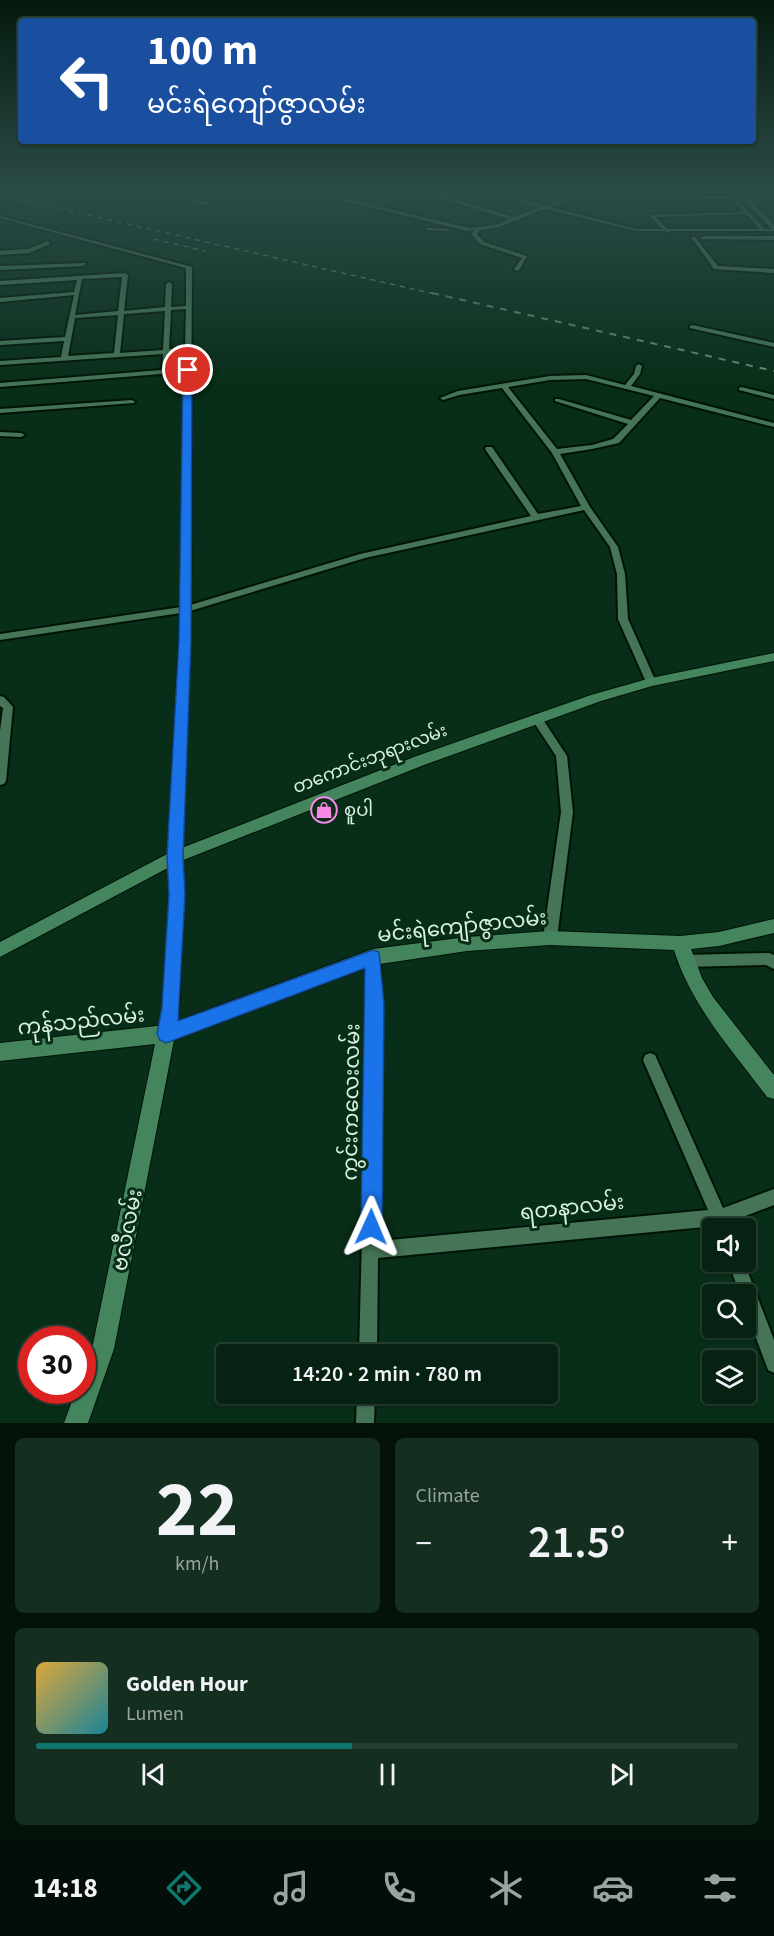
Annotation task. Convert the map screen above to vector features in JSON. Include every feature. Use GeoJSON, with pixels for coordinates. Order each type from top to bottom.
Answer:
{"type":"FeatureCollection","features":[{"type":"Feature","properties":{"kind":"main road","name":"တကောင်းဘုရားလမ်း"},"geometry":{"type":"LineString","coordinates":[[0,950],[175,857],[419,760],[536,718],[651,682],[774,657]]}},
{"type":"Feature","properties":{"kind":"main road","name":"မင်းရဲကျော်ဇွာလမ်း"},"geometry":{"type":"LineString","coordinates":[[166,1034],[373,957],[467,944],[550,938],[680,943],[719,939],[774,926]]}},
{"type":"Feature","properties":{"kind":"main road"},"geometry":{"type":"LineString","coordinates":[[680,943],[685,961],[700,993],[774,1090]]}},
{"type":"Feature","properties":{"kind":"main road","name":"ကုန်သည်လမ်း"},"geometry":{"type":"LineString","coordinates":[[0,1052],[166,1034]]}},
{"type":"Feature","properties":{"kind":"main road","name":"ဗလီလမ်း"},"geometry":{"type":"LineString","coordinates":[[76,1423],[103,1350],[166,1034]]}},
{"type":"Feature","properties":{"kind":"street"},"geometry":{"type":"LineString","coordinates":[[147,255],[187,266],[189,269],[185,609],[175,857],[177,894],[171,1008],[166,1034]]}},
{"type":"Feature","properties":{"kind":"street"},"geometry":{"type":"LineString","coordinates":[[517,269],[525,257],[520,255]]}},
{"type":"Feature","properties":{"kind":"street"},"geometry":{"type":"LineString","coordinates":[[703,255],[716,268],[774,271]]}},
{"type":"Feature","properties":{"kind":"street"},"geometry":{"type":"LineString","coordinates":[[0,268],[84,264]]}},
{"type":"Feature","properties":{"kind":"street"},"geometry":{"type":"LineString","coordinates":[[0,283],[125,275],[117,355]]}},
{"type":"Feature","properties":{"kind":"street"},"geometry":{"type":"LineString","coordinates":[[63,358],[80,277]]}},
{"type":"Feature","properties":{"kind":"street"},"geometry":{"type":"LineString","coordinates":[[165,372],[170,284]]}},
{"type":"Feature","properties":{"kind":"street"},"geometry":{"type":"LineString","coordinates":[[0,300],[77,293]]}},
{"type":"Feature","properties":{"kind":"street"},"geometry":{"type":"LineString","coordinates":[[71,317],[189,308]]}},
{"type":"Feature","properties":{"kind":"street"},"geometry":{"type":"LineString","coordinates":[[692,327],[774,345]]}},
{"type":"Feature","properties":{"kind":"street"},"geometry":{"type":"LineString","coordinates":[[0,343],[67,339]]}},
{"type":"Feature","properties":{"kind":"street"},"geometry":{"type":"LineString","coordinates":[[0,363],[188,350]]}},
{"type":"Feature","properties":{"kind":"street"},"geometry":{"type":"LineString","coordinates":[[627,387],[637,374],[639,366]]}},
{"type":"Feature","properties":{"kind":"street"},"geometry":{"type":"LineString","coordinates":[[0,385],[188,370]]}},
{"type":"Feature","properties":{"kind":"street"},"geometry":{"type":"LineString","coordinates":[[443,398],[458,393],[570,376],[586,377],[774,425]]}},
{"type":"Feature","properties":{"kind":"street"},"geometry":{"type":"LineString","coordinates":[[505,387],[555,452],[586,507],[614,547],[621,574],[623,619],[651,682]]}},
{"type":"Feature","properties":{"kind":"street"},"geometry":{"type":"LineString","coordinates":[[741,389],[774,397]]}},
{"type":"Feature","properties":{"kind":"street"},"geometry":{"type":"LineString","coordinates":[[555,452],[616,441],[659,395]]}},
{"type":"Feature","properties":{"kind":"street"},"geometry":{"type":"LineString","coordinates":[[557,400],[632,423]]}},
{"type":"Feature","properties":{"kind":"street"},"geometry":{"type":"LineString","coordinates":[[0,412],[132,402]]}},
{"type":"Feature","properties":{"kind":"street"},"geometry":{"type":"LineString","coordinates":[[0,434],[21,435]]}},
{"type":"Feature","properties":{"kind":"street"},"geometry":{"type":"LineString","coordinates":[[489,449],[536,517]]}},
{"type":"Feature","properties":{"kind":"street"},"geometry":{"type":"LineString","coordinates":[[0,637],[185,609],[363,556],[586,507]]}},
{"type":"Feature","properties":{"kind":"street"},"geometry":{"type":"LineString","coordinates":[[0,700],[8,707],[0,781]]}},
{"type":"Feature","properties":{"kind":"street"},"geometry":{"type":"LineString","coordinates":[[536,718],[561,756],[567,812],[550,938]]}},
{"type":"Feature","properties":{"kind":"street","name":"ကွင်းကလေးလမ်း"},"geometry":{"type":"LineString","coordinates":[[368,1344],[375,1004],[373,957]]}},
{"type":"Feature","properties":{"kind":"street"},"geometry":{"type":"LineString","coordinates":[[685,961],[769,959],[774,963]]}},
{"type":"Feature","properties":{"kind":"street"},"geometry":{"type":"LineString","coordinates":[[650,1060],[720,1218]]}},
{"type":"Feature","properties":{"kind":"street","name":"ရတနာလမ်း"},"geometry":{"type":"LineString","coordinates":[[732,1218],[774,1197]]}},
{"type":"Feature","properties":{"kind":"street","name":"ရတနာလမ်း"},"geometry":{"type":"LineString","coordinates":[[371,1250],[702,1225]]}},
{"type":"Feature","properties":{"kind":"street"},"geometry":{"type":"LineString","coordinates":[[740,1272],[774,1364]]}},
{"type":"Feature","properties":{"kind":"street"},"geometry":{"type":"LineString","coordinates":[[365,1423],[366,1404]]}},
{"type":"Feature","properties":{"kind":"railway"},"geometry":{"type":"LineString","coordinates":[[265,255],[439,295]]}},
{"type":"Feature","properties":{"kind":"railway"},"geometry":{"type":"LineString","coordinates":[[432,293],[774,371]]}},
{"type":"Feature","properties":{"kind":"place","name":"စူပါ"},"geometry":{"type":"Point","coordinates":[324,810]}},
{"type":"Feature","properties":{"kind":"route"},"geometry":{"type":"LineString","coordinates":[[188,370],[185,640],[175,857],[177,894],[171,1008],[166,1034],[373,957],[375,1004],[371,1227]]}}]}
